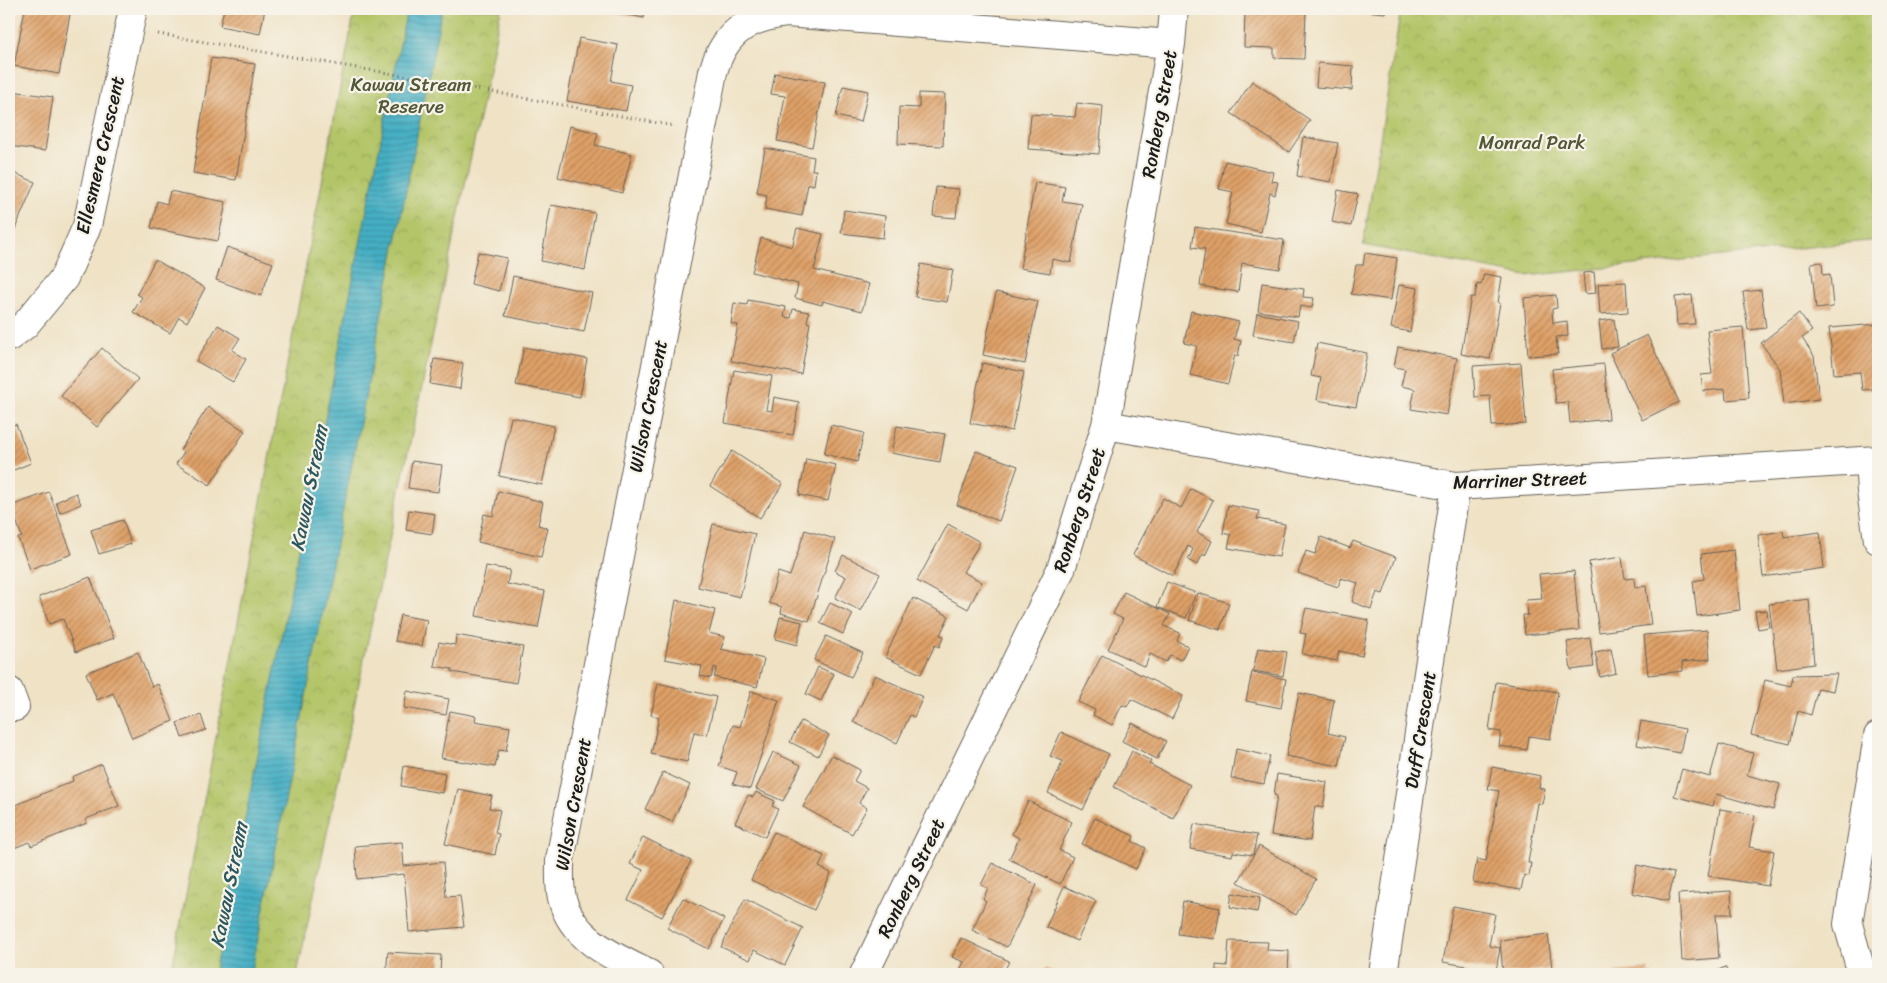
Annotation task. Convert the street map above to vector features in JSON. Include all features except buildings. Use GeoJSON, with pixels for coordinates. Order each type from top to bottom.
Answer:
{"type":"FeatureCollection","features":[{"type":"Feature","properties":{"kind":"street","name":"Ronberg Street"},"geometry":{"type":"LineString","coordinates":[[864,974],[1061,569],[1106,425],[1171,44],[1174,9]]}},
{"type":"Feature","properties":{"kind":"street","name":"Wilson Crescent"},"geometry":{"type":"LineString","coordinates":[[649,974],[602,950],[581,933],[568,915],[562,899],[560,860],[718,54],[730,37],[755,19],[770,14],[787,13],[964,18],[1171,44]]}},
{"type":"Feature","properties":{"kind":"street","name":"Ellesmere Crescent"},"geometry":{"type":"LineString","coordinates":[[9,337],[25,325],[64,278],[87,226],[131,19]]}},
{"type":"Feature","properties":{"kind":"street","name":"Marriner Street"},"geometry":{"type":"LineString","coordinates":[[1106,425],[1456,486],[1874,461]]}},
{"type":"Feature","properties":{"kind":"street"},"geometry":{"type":"LineString","coordinates":[[1874,461],[1871,490],[1878,540]]}},
{"type":"Feature","properties":{"kind":"street","name":"Duff Crescent"},"geometry":{"type":"LineString","coordinates":[[1382,974],[1456,486]]}},
{"type":"Feature","properties":{"kind":"street"},"geometry":{"type":"LineString","coordinates":[[1862,974],[1848,924],[1878,736]]}},
{"type":"Feature","properties":{"kind":"path"},"geometry":{"type":"LineString","coordinates":[[131,19],[357,68],[702,131]]}},
{"type":"Feature","properties":{"kind":"green space","name":"Kawau Stream Reserve"},"geometry":{"type":"Polygon","coordinates":[[[355,9],[501,9],[297,974],[187,974],[172,968],[355,9]]]}},
{"type":"Feature","properties":{"kind":"green space","name":"Monrad Park"},"geometry":{"type":"Polygon","coordinates":[[[1401,9],[1878,9],[1878,240],[1526,276],[1363,245],[1401,9]]]}},
{"type":"Feature","properties":{"kind":"water"},"geometry":{"type":"Polygon","coordinates":[[[407,9],[442,9],[251,974],[214,974],[407,9]]]}},
{"type":"Feature","properties":{"kind":"water label","name":"Kawau Stream"},"geometry":{"type":"Point","coordinates":[309,488]}},
{"type":"Feature","properties":{"kind":"water label","name":"Kawau Stream"},"geometry":{"type":"Point","coordinates":[229,885]}}]}
